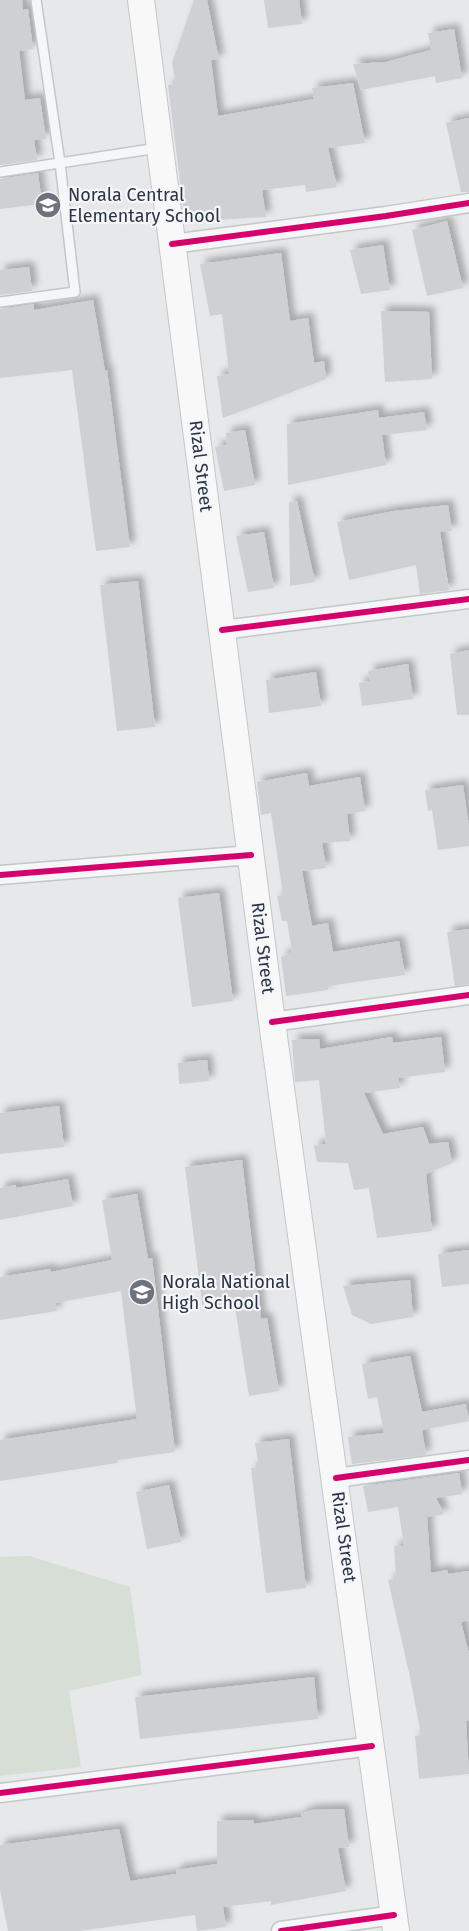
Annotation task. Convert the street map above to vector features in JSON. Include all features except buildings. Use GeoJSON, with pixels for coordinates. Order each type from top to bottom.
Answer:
{"type":"FeatureCollection","features":[{"type":"Feature","properties":{"kind":"main road","name":"Rizal Street"},"geometry":{"type":"LineString","coordinates":[[141,0],[272,1022],[395,1923]]}},
{"type":"Feature","properties":{"kind":"street"},"geometry":{"type":"LineString","coordinates":[[172,244],[469,203]]}},
{"type":"Feature","properties":{"kind":"street"},"geometry":{"type":"LineString","coordinates":[[222,630],[469,599]]}},
{"type":"Feature","properties":{"kind":"street"},"geometry":{"type":"LineString","coordinates":[[0,875],[251,855]]}},
{"type":"Feature","properties":{"kind":"street"},"geometry":{"type":"LineString","coordinates":[[272,1022],[469,995]]}},
{"type":"Feature","properties":{"kind":"street"},"geometry":{"type":"LineString","coordinates":[[336,1478],[469,1460]]}},
{"type":"Feature","properties":{"kind":"street"},"geometry":{"type":"LineString","coordinates":[[0,1793],[372,1746]]}},
{"type":"Feature","properties":{"kind":"street"},"geometry":{"type":"LineString","coordinates":[[281,1931],[395,1923]]}},
{"type":"Feature","properties":{"kind":"lane"},"geometry":{"type":"LineString","coordinates":[[0,303],[75,292],[60,164],[36,0]]}},
{"type":"Feature","properties":{"kind":"lane"},"geometry":{"type":"LineString","coordinates":[[0,172],[160,147]]}},
{"type":"Feature","properties":{"kind":"shaded area"},"geometry":{"type":"Polygon","coordinates":[[[29,1556],[130,1587],[142,1675],[69,1691],[81,1767],[0,1776],[0,1557],[29,1556]]]}},
{"type":"Feature","properties":{"kind":"cycle path"},"geometry":{"type":"LineString","coordinates":[[172,244],[469,203]]}},
{"type":"Feature","properties":{"kind":"cycle path"},"geometry":{"type":"LineString","coordinates":[[222,630],[469,599]]}},
{"type":"Feature","properties":{"kind":"cycle path"},"geometry":{"type":"LineString","coordinates":[[0,875],[251,855]]}},
{"type":"Feature","properties":{"kind":"cycle path"},"geometry":{"type":"LineString","coordinates":[[272,1022],[469,995]]}},
{"type":"Feature","properties":{"kind":"cycle path"},"geometry":{"type":"LineString","coordinates":[[336,1478],[469,1460]]}},
{"type":"Feature","properties":{"kind":"cycle path"},"geometry":{"type":"LineString","coordinates":[[0,1793],[372,1746]]}},
{"type":"Feature","properties":{"kind":"cycle path"},"geometry":{"type":"LineString","coordinates":[[281,1931],[394,1915]]}},
{"type":"Feature","properties":{"kind":"place","name":"Norala Central Elementary School"},"geometry":{"type":"Point","coordinates":[48,205]}},
{"type":"Feature","properties":{"kind":"place","name":"Norala National High School"},"geometry":{"type":"Point","coordinates":[142,1292]}}]}
